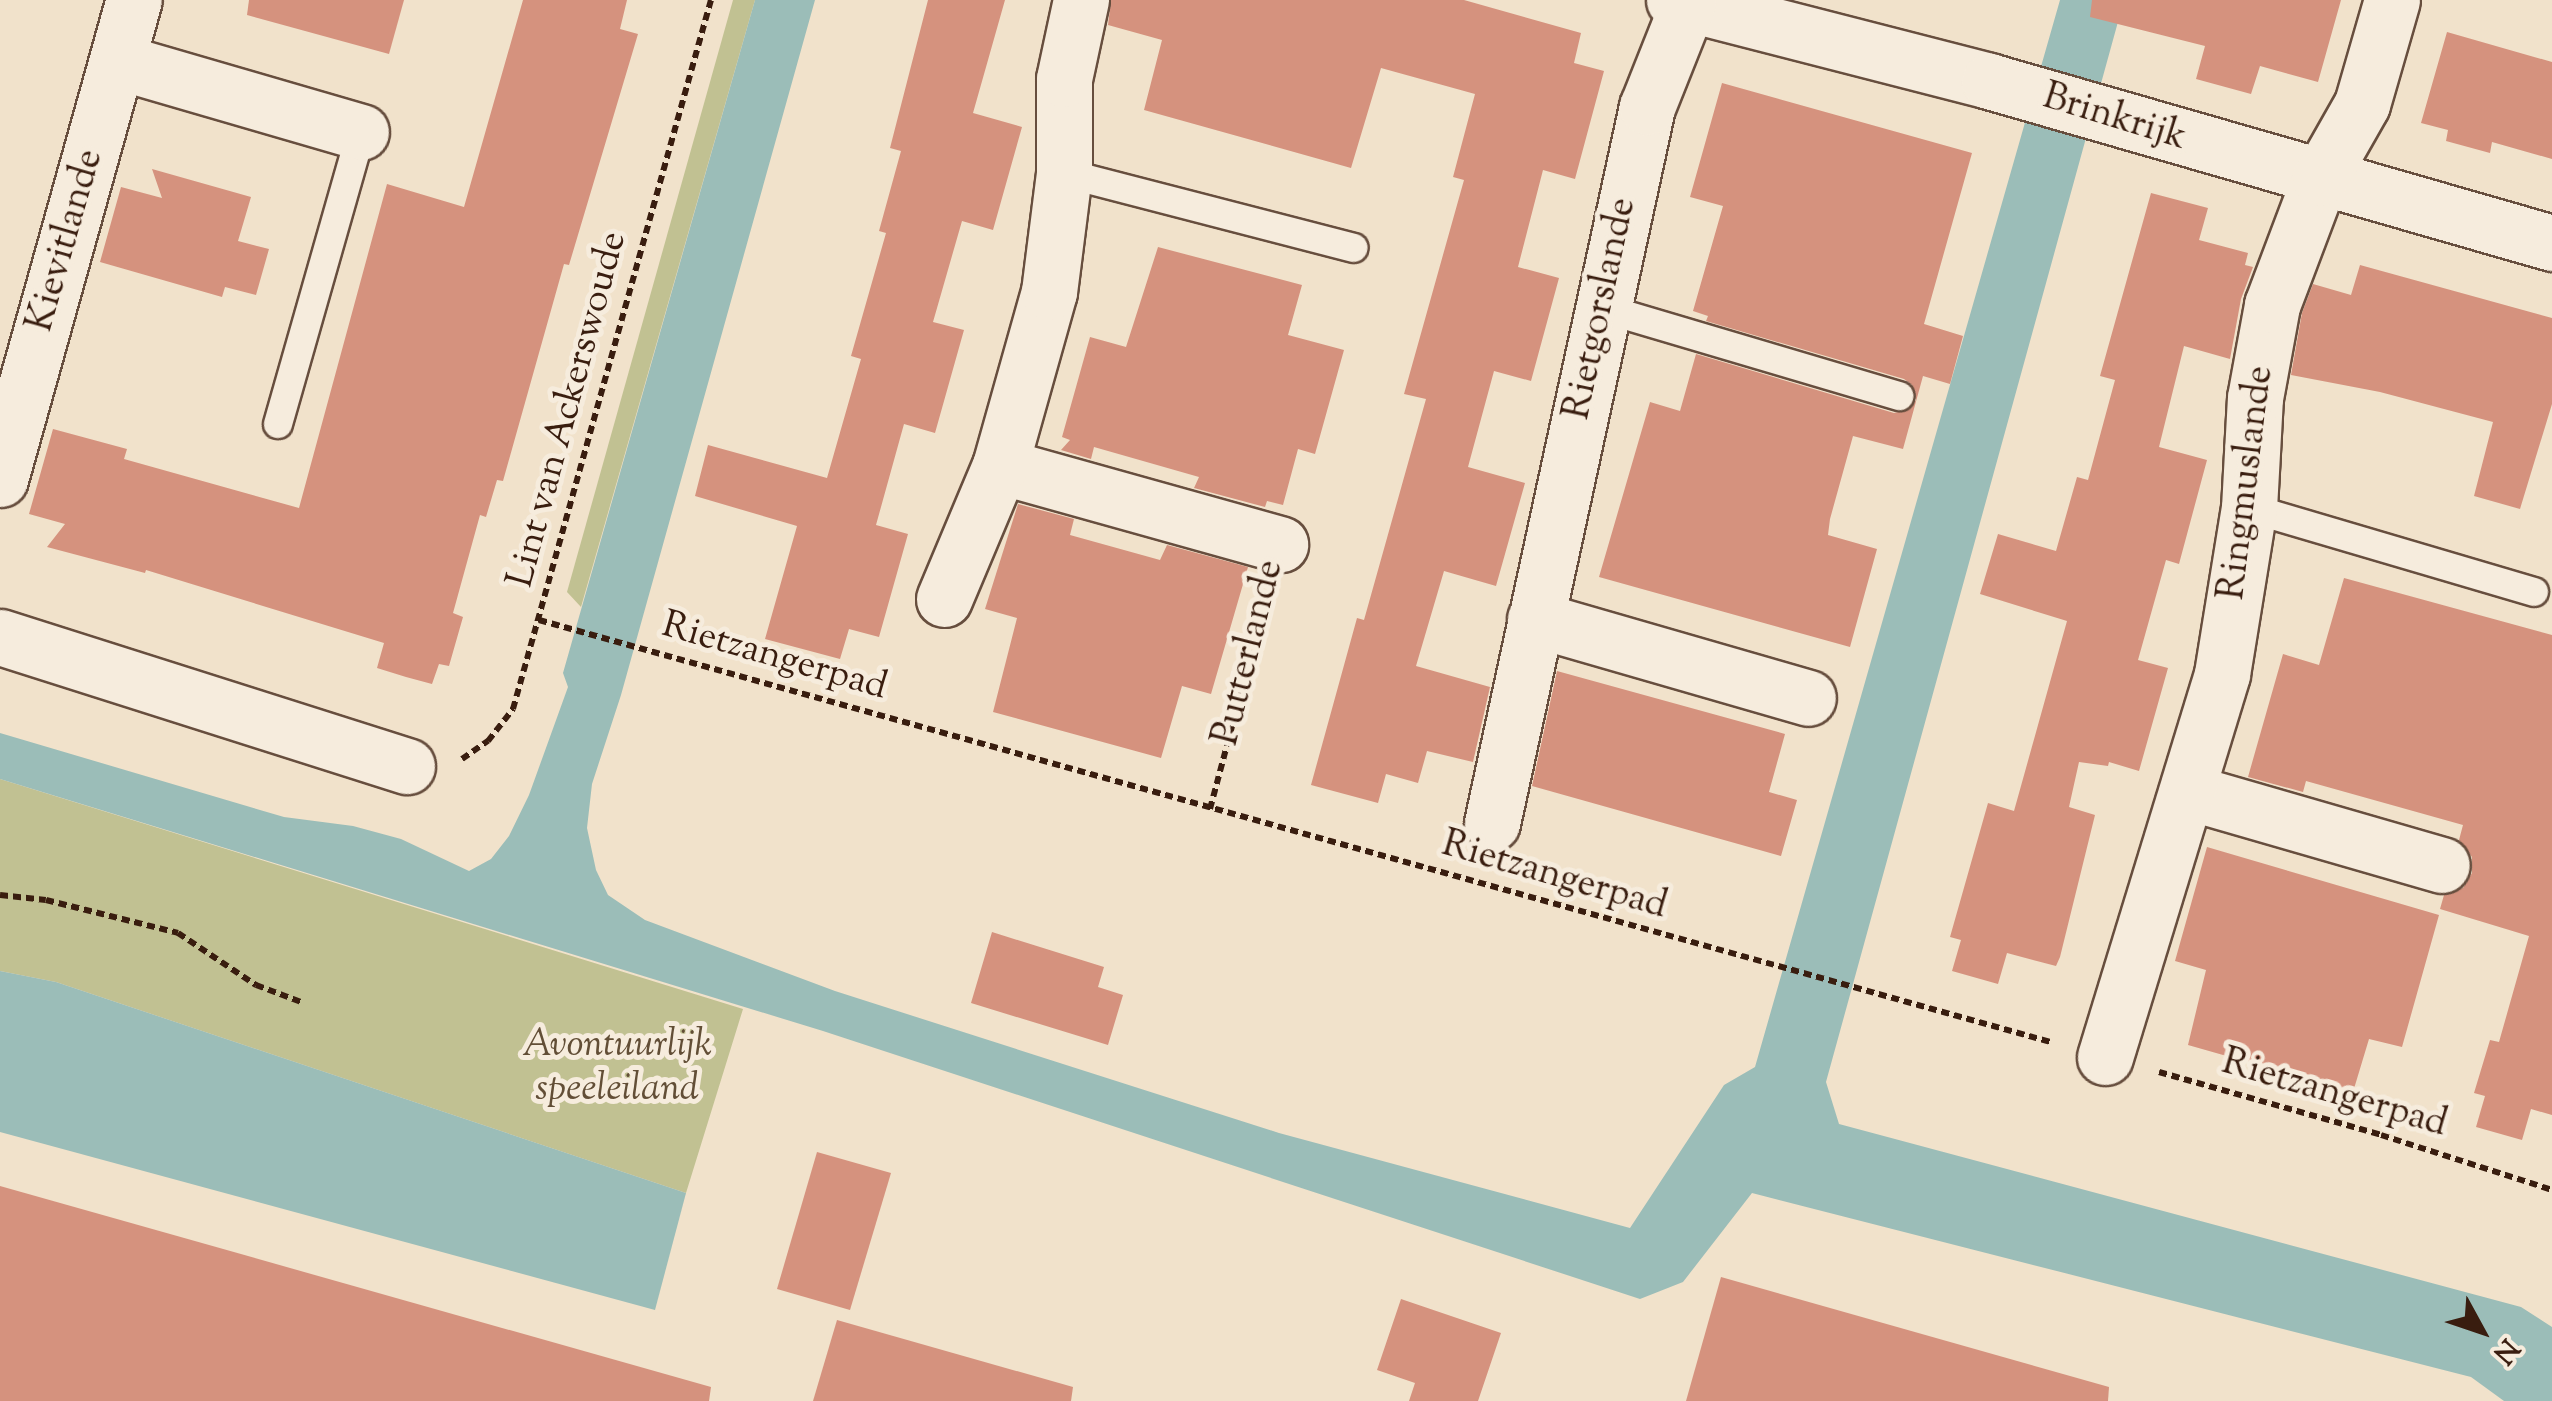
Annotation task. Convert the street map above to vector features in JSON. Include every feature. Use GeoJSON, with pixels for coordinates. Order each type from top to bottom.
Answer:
{"type":"FeatureCollection","features":[{"type":"Feature","properties":{"kind":"street","name":"Kievitlande"},"geometry":{"type":"LineString","coordinates":[[0,479],[134,0]]}},
{"type":"Feature","properties":{"kind":"street"},"geometry":{"type":"LineString","coordinates":[[944,599],[1000,466],[1049,292],[1064,173],[1064,78],[1081,0]]}},
{"type":"Feature","properties":{"kind":"street","name":"Ringmuslande"},"geometry":{"type":"LineString","coordinates":[[2105,1057],[2222,674],[2250,508],[2255,398],[2272,305],[2320,178],[2362,104],[2392,0]]}},
{"type":"Feature","properties":{"kind":"street","name":"Brinkrijk"},"geometry":{"type":"LineString","coordinates":[[1681,2],[1989,81],[2147,130],[2552,244]]}},
{"type":"Feature","properties":{"kind":"street","name":"Rietgorslande"},"geometry":{"type":"LineString","coordinates":[[1492,823],[1647,107],[1681,2]]}},
{"type":"Feature","properties":{"kind":"street"},"geometry":{"type":"LineString","coordinates":[[117,60],[360,132]]}},
{"type":"Feature","properties":{"kind":"street","name":"Putterlande"},"geometry":{"type":"LineString","coordinates":[[1000,466],[1280,544]]}},
{"type":"Feature","properties":{"kind":"street"},"geometry":{"type":"LineString","coordinates":[[1535,620],[1808,698]]}},
{"type":"Feature","properties":{"kind":"street"},"geometry":{"type":"LineString","coordinates":[[0,637],[407,766]]}},
{"type":"Feature","properties":{"kind":"street"},"geometry":{"type":"LineString","coordinates":[[2189,792],[2442,865]]}},
{"type":"Feature","properties":{"kind":"lane"},"geometry":{"type":"LineString","coordinates":[[278,424],[360,132]]}},
{"type":"Feature","properties":{"kind":"lane"},"geometry":{"type":"LineString","coordinates":[[1064,173],[1353,248]]}},
{"type":"Feature","properties":{"kind":"lane"},"geometry":{"type":"LineString","coordinates":[[1605,309],[1899,396]]}},
{"type":"Feature","properties":{"kind":"lane"},"geometry":{"type":"LineString","coordinates":[[2250,508],[2534,592]]}},
{"type":"Feature","properties":{"kind":"path","name":"Lint van Ackerswoude"},"geometry":{"type":"LineString","coordinates":[[407,766],[452,764],[488,742],[513,709],[711,0]]}},
{"type":"Feature","properties":{"kind":"path","name":"Putterlande"},"geometry":{"type":"LineString","coordinates":[[1210,809],[1280,544]]}},
{"type":"Feature","properties":{"kind":"path","name":"Rietzangerpad"},"geometry":{"type":"LineString","coordinates":[[539,620],[2105,1057],[2380,1135],[2552,1190]]}},
{"type":"Feature","properties":{"kind":"path"},"geometry":{"type":"LineString","coordinates":[[0,894],[46,900],[178,933],[256,985],[304,1003]]}},
{"type":"Feature","properties":{"kind":"green space"},"geometry":{"type":"Polygon","coordinates":[[[733,0],[755,0],[581,607],[567,592],[733,0]]]}},
{"type":"Feature","properties":{"kind":"green space","name":"Avontuurlijk speeleiland"},"geometry":{"type":"Polygon","coordinates":[[[0,779],[743,1009],[686,1193],[56,982],[0,971],[0,779]]]}},
{"type":"Feature","properties":{"kind":"water"},"geometry":{"type":"Polygon","coordinates":[[[755,0],[815,0],[621,695],[592,784],[587,828],[596,870],[608,895],[645,920],[835,991],[1279,1133],[1630,1228],[1724,1085],[1755,1067],[2060,0],[2124,0],[1826,1082],[1839,1124],[2521,1307],[2552,1327],[2552,1401],[2504,1401],[2471,1377],[1752,1193],[1683,1282],[1640,1299],[823,1031],[0,779],[0,733],[284,817],[353,826],[401,839],[469,871],[491,859],[509,836],[529,795],[568,687],[563,673],[755,0]]]}},
{"type":"Feature","properties":{"kind":"water"},"geometry":{"type":"Polygon","coordinates":[[[0,971],[56,982],[686,1193],[655,1310],[0,1132],[0,971]]]}},
{"type":"Feature","properties":{"kind":"building"},"geometry":{"type":"Polygon","coordinates":[[[249,0],[404,0],[389,54],[247,15],[249,0]]]}},
{"type":"Feature","properties":{"kind":"building"},"geometry":{"type":"Polygon","coordinates":[[[523,0],[627,0],[620,29],[638,34],[569,265],[564,264],[503,481],[497,480],[486,517],[480,515],[453,613],[463,617],[449,666],[439,664],[432,684],[406,677],[377,668],[384,643],[146,570],[145,573],[47,547],[65,524],[29,514],[53,429],[127,449],[124,459],[299,508],[387,184],[464,207],[523,0]]]}},
{"type":"Feature","properties":{"kind":"building"},"geometry":{"type":"Polygon","coordinates":[[[928,0],[1005,0],[973,113],[1022,127],[993,230],[962,221],[933,322],[964,330],[935,433],[904,424],[876,525],[908,534],[879,637],[849,629],[840,659],[765,639],[797,526],[695,496],[708,445],[827,478],[861,359],[851,356],[886,233],[879,231],[901,151],[890,148],[928,0]]]}},
{"type":"Feature","properties":{"kind":"building"},"geometry":{"type":"Polygon","coordinates":[[[1111,0],[1464,0],[1581,33],[1574,63],[1604,71],[1575,179],[1543,170],[1518,267],[1559,278],[1531,381],[1494,371],[1468,467],[1525,483],[1496,586],[1444,571],[1416,666],[1490,687],[1473,762],[1427,751],[1418,783],[1386,774],[1378,803],[1311,785],[1357,618],[1364,620],[1426,399],[1404,394],[1464,180],[1453,177],[1475,94],[1381,68],[1351,168],[1144,110],[1162,40],[1108,25],[1111,0]]]}},
{"type":"Feature","properties":{"kind":"building"},"geometry":{"type":"Polygon","coordinates":[[[2092,0],[2341,0],[2318,82],[2260,66],[2251,94],[2196,79],[2205,46],[2090,17],[2092,0]]]}},
{"type":"Feature","properties":{"kind":"building"},"geometry":{"type":"Polygon","coordinates":[[[2447,32],[2552,62],[2552,159],[2492,142],[2490,153],[2446,141],[2448,130],[2421,123],[2447,32]]]}},
{"type":"Feature","properties":{"kind":"building"},"geometry":{"type":"Polygon","coordinates":[[[1722,83],[1972,153],[1924,324],[1963,336],[1950,384],[1923,376],[1903,449],[1853,436],[1830,519],[1828,535],[1877,549],[1850,647],[1599,577],[1650,402],[1680,411],[1696,354],[1894,413],[1910,409],[1916,400],[1912,385],[1904,379],[1706,321],[1708,316],[1693,311],[1723,206],[1690,197],[1722,83]]]}},
{"type":"Feature","properties":{"kind":"building"},"geometry":{"type":"Polygon","coordinates":[[[152,169],[251,197],[238,241],[269,249],[256,295],[225,287],[222,297],[100,262],[121,187],[162,198],[152,169]]]}},
{"type":"Feature","properties":{"kind":"building"},"geometry":{"type":"Polygon","coordinates":[[[2151,193],[2208,208],[2199,240],[2248,253],[2245,265],[2253,267],[2241,299],[2230,359],[2184,346],[2159,447],[2207,460],[2179,564],[2166,560],[2138,660],[2168,668],[2139,771],[2109,762],[2108,766],[2079,762],[2069,807],[2095,815],[2060,957],[2056,966],[2007,953],[1998,984],[1952,971],[1961,940],[1950,937],[1988,803],[2014,811],[2067,621],[1980,594],[1998,534],[2056,551],[2077,477],[2088,480],[2115,380],[2100,376],[2151,193]]]}},
{"type":"Feature","properties":{"kind":"building"},"geometry":{"type":"Polygon","coordinates":[[[1158,247],[1302,285],[1288,335],[1344,350],[1315,454],[1298,449],[1283,505],[1267,501],[1265,507],[1194,488],[1199,477],[1094,447],[1091,459],[1061,450],[1070,440],[1062,437],[1090,337],[1126,347],[1158,247]]]}},
{"type":"Feature","properties":{"kind":"building"},"geometry":{"type":"Polygon","coordinates":[[[2360,265],[2552,318],[2552,404],[2520,509],[2474,496],[2493,422],[2380,392],[2291,375],[2302,313],[2313,284],[2351,295],[2360,265]]]}},
{"type":"Feature","properties":{"kind":"building"},"geometry":{"type":"Polygon","coordinates":[[[1018,504],[1074,519],[1070,535],[1160,560],[1167,545],[1248,567],[1211,694],[1182,686],[1161,758],[993,712],[1017,618],[985,609],[1018,504]]]}},
{"type":"Feature","properties":{"kind":"building"},"geometry":{"type":"Polygon","coordinates":[[[2344,578],[2552,635],[2552,1115],[2531,1109],[2522,1140],[2476,1127],[2485,1096],[2474,1093],[2490,1040],[2499,1042],[2529,936],[2440,909],[2444,895],[2463,888],[2472,873],[2472,857],[2459,840],[2463,825],[2306,781],[2303,792],[2248,777],[2283,654],[2319,665],[2344,578]]]}},
{"type":"Feature","properties":{"kind":"building"},"geometry":{"type":"Polygon","coordinates":[[[1557,671],[1785,734],[1769,792],[1797,800],[1781,856],[1532,786],[1557,671]]]}},
{"type":"Feature","properties":{"kind":"building"},"geometry":{"type":"Polygon","coordinates":[[[2207,847],[2439,915],[2402,1047],[2369,1039],[2353,1092],[2188,1045],[2206,970],[2175,961],[2207,847]]]}},
{"type":"Feature","properties":{"kind":"building"},"geometry":{"type":"Polygon","coordinates":[[[992,932],[1104,967],[1098,987],[1123,995],[1108,1045],[971,1003],[992,932]]]}},
{"type":"Feature","properties":{"kind":"building"},"geometry":{"type":"Polygon","coordinates":[[[817,1152],[891,1173],[850,1310],[777,1289],[817,1152]]]}},
{"type":"Feature","properties":{"kind":"building"},"geometry":{"type":"Polygon","coordinates":[[[0,1186],[711,1387],[709,1401],[0,1401],[0,1186]]]}},
{"type":"Feature","properties":{"kind":"building"},"geometry":{"type":"Polygon","coordinates":[[[1721,1277],[2109,1387],[2108,1401],[1686,1401],[1721,1277]]]}},
{"type":"Feature","properties":{"kind":"building"},"geometry":{"type":"Polygon","coordinates":[[[1401,1299],[1501,1333],[1478,1401],[1409,1401],[1415,1383],[1377,1370],[1401,1299]]]}},
{"type":"Feature","properties":{"kind":"building"},"geometry":{"type":"Polygon","coordinates":[[[837,1320],[1073,1387],[1071,1401],[813,1401],[837,1320]]]}}]}
